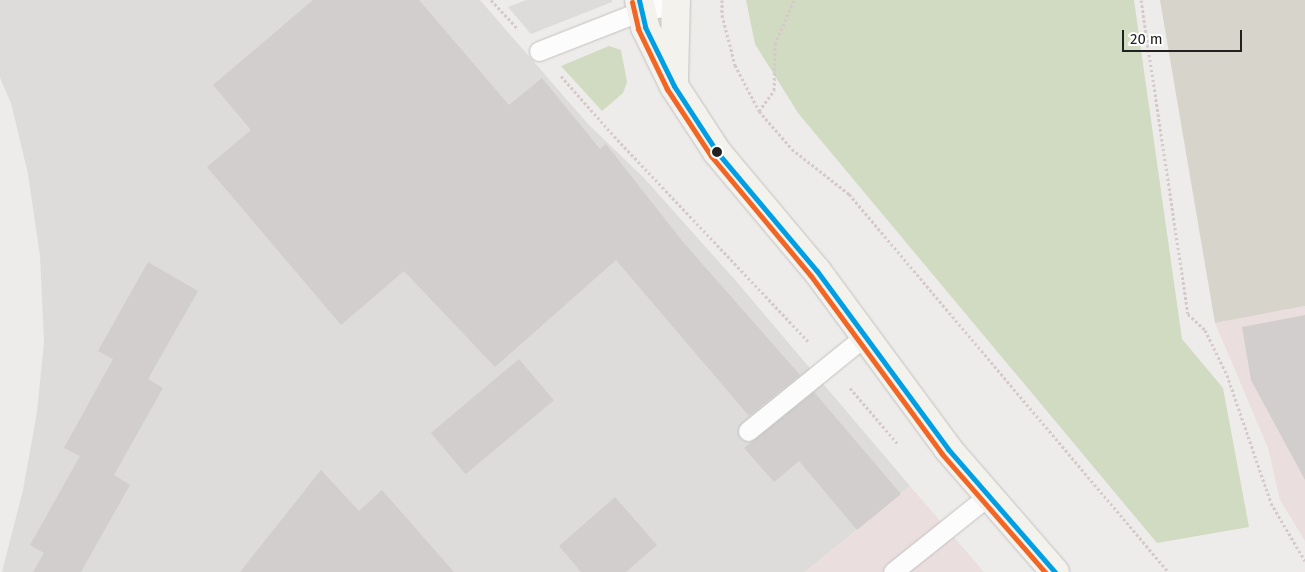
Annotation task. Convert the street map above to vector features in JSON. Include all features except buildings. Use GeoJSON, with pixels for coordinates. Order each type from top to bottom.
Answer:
{"type":"FeatureCollection","features":[{"type":"Feature","properties":{"kind":"main road"},"geometry":{"type":"LineString","coordinates":[[674,86],[676,2]]}},
{"type":"Feature","properties":{"kind":"main road"},"geometry":{"type":"LineString","coordinates":[[640,5],[645,26],[674,86],[717,152],[816,271],[948,449],[1055,572]]}},
{"type":"Feature","properties":{"kind":"lane"},"geometry":{"type":"LineString","coordinates":[[539,51],[640,5],[676,2]]}},
{"type":"Feature","properties":{"kind":"lane"},"geometry":{"type":"LineString","coordinates":[[748,431],[865,336]]}},
{"type":"Feature","properties":{"kind":"lane"},"geometry":{"type":"LineString","coordinates":[[893,572],[988,496]]}},
{"type":"Feature","properties":{"kind":"path"},"geometry":{"type":"LineString","coordinates":[[491,0],[614,136],[829,364],[905,452]]}},
{"type":"Feature","properties":{"kind":"path"},"geometry":{"type":"LineString","coordinates":[[722,0],[722,15],[735,65],[759,111],[792,149],[849,194],[1168,572]]}},
{"type":"Feature","properties":{"kind":"path"},"geometry":{"type":"LineString","coordinates":[[759,111],[774,90],[774,44],[794,0]]}},
{"type":"Feature","properties":{"kind":"path"},"geometry":{"type":"LineString","coordinates":[[1141,0],[1188,314],[1205,330],[1227,374],[1271,503],[1305,561]]}},
{"type":"Feature","properties":{"kind":"shaded area"},"geometry":{"type":"Polygon","coordinates":[[[0,0],[480,0],[588,124],[644,178],[736,281],[910,486],[805,572],[2,572],[23,490],[37,412],[44,342],[40,256],[28,174],[11,103],[0,78],[0,0]]]}},
{"type":"Feature","properties":{"kind":"shaded area"},"geometry":{"type":"Polygon","coordinates":[[[526,0],[612,0],[612,2],[531,34],[508,7],[526,0]]]}},
{"type":"Feature","properties":{"kind":"shaded area"},"geometry":{"type":"Polygon","coordinates":[[[1160,0],[1305,0],[1305,306],[1215,323],[1160,0]]]}},
{"type":"Feature","properties":{"kind":"shaded area"},"geometry":{"type":"Polygon","coordinates":[[[1305,306],[1305,541],[1280,500],[1268,448],[1215,323],[1305,306]]]}},
{"type":"Feature","properties":{"kind":"shaded area"},"geometry":{"type":"Polygon","coordinates":[[[910,486],[984,572],[805,572],[910,486]]]}},
{"type":"Feature","properties":{"kind":"green space"},"geometry":{"type":"Polygon","coordinates":[[[746,0],[1134,0],[1182,339],[1223,388],[1249,527],[1157,543],[798,113],[755,44],[746,0]]]}},
{"type":"Feature","properties":{"kind":"green space"},"geometry":{"type":"Polygon","coordinates":[[[609,46],[621,50],[627,82],[623,93],[602,111],[561,66],[609,46]]]}},
{"type":"Feature","properties":{"kind":"transit line"},"geometry":{"type":"LineString","coordinates":[[639,0],[645,27],[674,86],[717,152],[817,271],[948,449],[1055,572]]}},
{"type":"Feature","properties":{"kind":"transit line"},"geometry":{"type":"LineString","coordinates":[[632,2],[638,29],[667,89],[711,156],[811,276],[942,454],[1045,572]]}}]}
